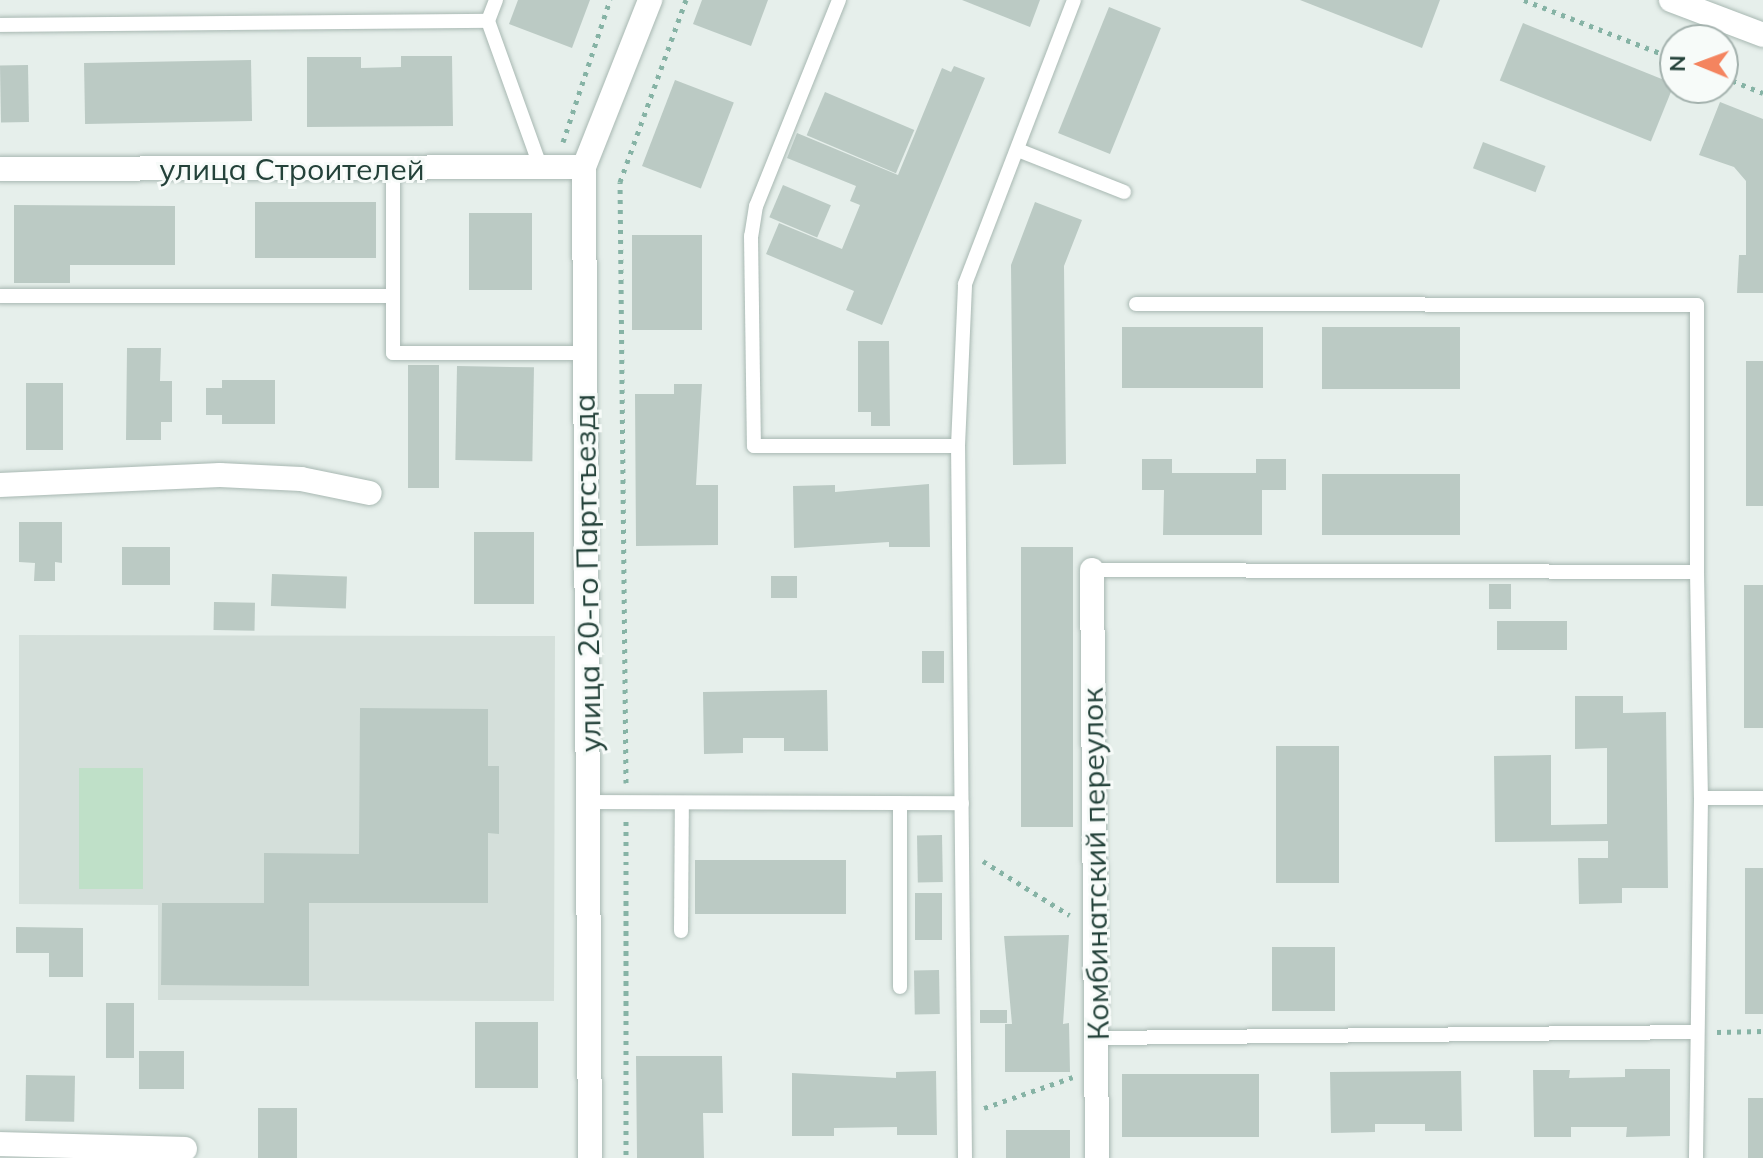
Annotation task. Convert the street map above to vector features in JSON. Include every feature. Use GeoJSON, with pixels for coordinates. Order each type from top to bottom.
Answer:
{"type":"FeatureCollection","features":[{"type":"Feature","properties":{"kind":"street","name":"улица 20-го Партсъезда"},"geometry":{"type":"LineString","coordinates":[[590,1158],[584,167],[650,0]]}},
{"type":"Feature","properties":{"kind":"street"},"geometry":{"type":"LineString","coordinates":[[1671,0],[1763,35]]}},
{"type":"Feature","properties":{"kind":"street","name":"улица Строителей"},"geometry":{"type":"LineString","coordinates":[[0,169],[584,167]]}},
{"type":"Feature","properties":{"kind":"street"},"geometry":{"type":"LineString","coordinates":[[0,485],[220,475],[301,479],[370,493]]}},
{"type":"Feature","properties":{"kind":"street","name":"Комбинатский переулок"},"geometry":{"type":"LineString","coordinates":[[1092,570],[1097,1158]]}},
{"type":"Feature","properties":{"kind":"street"},"geometry":{"type":"LineString","coordinates":[[0,1144],[185,1149]]}},
{"type":"Feature","properties":{"kind":"lane"},"geometry":{"type":"LineString","coordinates":[[496,0],[488,21],[541,168]]}},
{"type":"Feature","properties":{"kind":"lane"},"geometry":{"type":"LineString","coordinates":[[839,0],[756,206],[751,236],[754,446],[958,446]]}},
{"type":"Feature","properties":{"kind":"lane"},"geometry":{"type":"LineString","coordinates":[[965,1158],[958,446],[965,284],[1074,0]]}},
{"type":"Feature","properties":{"kind":"lane"},"geometry":{"type":"LineString","coordinates":[[0,25],[488,21]]}},
{"type":"Feature","properties":{"kind":"lane"},"geometry":{"type":"LineString","coordinates":[[1018,150],[1124,192]]}},
{"type":"Feature","properties":{"kind":"lane"},"geometry":{"type":"LineString","coordinates":[[393,169],[393,353],[585,353]]}},
{"type":"Feature","properties":{"kind":"lane"},"geometry":{"type":"LineString","coordinates":[[0,296],[393,296]]}},
{"type":"Feature","properties":{"kind":"lane"},"geometry":{"type":"LineString","coordinates":[[1136,304],[1697,305],[1701,798],[1696,1158]]}},
{"type":"Feature","properties":{"kind":"lane"},"geometry":{"type":"LineString","coordinates":[[1092,570],[1697,572]]}},
{"type":"Feature","properties":{"kind":"lane"},"geometry":{"type":"LineString","coordinates":[[1701,798],[1763,798]]}},
{"type":"Feature","properties":{"kind":"lane"},"geometry":{"type":"LineString","coordinates":[[590,802],[962,803]]}},
{"type":"Feature","properties":{"kind":"lane"},"geometry":{"type":"LineString","coordinates":[[681,931],[682,803]]}},
{"type":"Feature","properties":{"kind":"lane"},"geometry":{"type":"LineString","coordinates":[[900,803],[900,987]]}},
{"type":"Feature","properties":{"kind":"lane"},"geometry":{"type":"LineString","coordinates":[[1097,1038],[1696,1032]]}},
{"type":"Feature","properties":{"kind":"path"},"geometry":{"type":"LineString","coordinates":[[626,1158],[620,182],[623,161],[686,0]]}},
{"type":"Feature","properties":{"kind":"path"},"geometry":{"type":"LineString","coordinates":[[1524,0],[1659,53]]}},
{"type":"Feature","properties":{"kind":"path"},"geometry":{"type":"LineString","coordinates":[[1739,83],[1763,93]]}},
{"type":"Feature","properties":{"kind":"path"},"geometry":{"type":"LineString","coordinates":[[962,848],[1096,932]]}},
{"type":"Feature","properties":{"kind":"path"},"geometry":{"type":"LineString","coordinates":[[1696,1032],[1763,1031]]}},
{"type":"Feature","properties":{"kind":"path"},"geometry":{"type":"LineString","coordinates":[[964,1115],[1096,1068]]}},
{"type":"Feature","properties":{"kind":"shaded area"},"geometry":{"type":"Polygon","coordinates":[[[19,635],[555,636],[554,1001],[158,1000],[158,905],[19,904],[19,635]]]}},
{"type":"Feature","properties":{"kind":"green space"},"geometry":{"type":"Polygon","coordinates":[[[79,768],[143,768],[143,889],[79,889],[79,768]]]}},
{"type":"Feature","properties":{"kind":"building"},"geometry":{"type":"Polygon","coordinates":[[[518,0],[590,0],[572,48],[509,24],[518,0]]]}},
{"type":"Feature","properties":{"kind":"building"},"geometry":{"type":"Polygon","coordinates":[[[702,0],[768,0],[751,46],[693,24],[702,0]]]}},
{"type":"Feature","properties":{"kind":"building"},"geometry":{"type":"Polygon","coordinates":[[[962,0],[1040,0],[1030,27],[962,0]]]}},
{"type":"Feature","properties":{"kind":"building"},"geometry":{"type":"Polygon","coordinates":[[[1300,0],[1440,0],[1422,48],[1300,0]]]}},
{"type":"Feature","properties":{"kind":"building"},"geometry":{"type":"Polygon","coordinates":[[[1109,7],[1161,28],[1110,154],[1058,133],[1109,7]]]}},
{"type":"Feature","properties":{"kind":"building"},"geometry":{"type":"Polygon","coordinates":[[[1523,23],[1659,78],[1659,104],[1666,104],[1651,142],[1500,80],[1523,23]]]}},
{"type":"Feature","properties":{"kind":"building"},"geometry":{"type":"Polygon","coordinates":[[[401,56],[452,56],[453,126],[307,127],[307,57],[361,57],[361,68],[401,67],[401,56]]]}},
{"type":"Feature","properties":{"kind":"building"},"geometry":{"type":"Polygon","coordinates":[[[251,60],[252,121],[85,124],[84,63],[251,60]]]}},
{"type":"Feature","properties":{"kind":"building"},"geometry":{"type":"Polygon","coordinates":[[[0,65],[28,65],[29,122],[1,122],[0,65]]]}},
{"type":"Feature","properties":{"kind":"building"},"geometry":{"type":"Polygon","coordinates":[[[954,66],[985,78],[882,325],[846,310],[854,291],[766,254],[779,223],[842,249],[860,205],[850,201],[856,186],[787,158],[797,133],[898,175],[942,68],[951,72],[954,66]]]}},
{"type":"Feature","properties":{"kind":"building"},"geometry":{"type":"Polygon","coordinates":[[[675,80],[734,103],[701,188],[642,166],[675,80]]]}},
{"type":"Feature","properties":{"kind":"building"},"geometry":{"type":"Polygon","coordinates":[[[825,92],[914,130],[896,173],[807,135],[825,92]]]}},
{"type":"Feature","properties":{"kind":"building"},"geometry":{"type":"Polygon","coordinates":[[[1719,104],[1763,119],[1763,293],[1737,293],[1739,255],[1746,255],[1746,181],[1734,167],[1699,155],[1719,104]]]}},
{"type":"Feature","properties":{"kind":"building"},"geometry":{"type":"Polygon","coordinates":[[[1483,142],[1546,166],[1536,192],[1473,168],[1483,142]]]}},
{"type":"Feature","properties":{"kind":"building"},"geometry":{"type":"Polygon","coordinates":[[[783,185],[831,205],[817,238],[769,217],[783,185]]]}},
{"type":"Feature","properties":{"kind":"building"},"geometry":{"type":"Polygon","coordinates":[[[255,202],[376,202],[376,258],[255,258],[255,202]]]}},
{"type":"Feature","properties":{"kind":"building"},"geometry":{"type":"Polygon","coordinates":[[[1035,202],[1082,220],[1064,266],[1066,464],[1013,465],[1011,265],[1035,202]]]}},
{"type":"Feature","properties":{"kind":"building"},"geometry":{"type":"Polygon","coordinates":[[[14,205],[175,206],[175,265],[70,265],[70,283],[14,283],[14,205]]]}},
{"type":"Feature","properties":{"kind":"building"},"geometry":{"type":"Polygon","coordinates":[[[469,213],[532,213],[532,290],[469,290],[469,213]]]}},
{"type":"Feature","properties":{"kind":"building"},"geometry":{"type":"Polygon","coordinates":[[[632,235],[702,235],[702,330],[632,330],[632,235]]]}},
{"type":"Feature","properties":{"kind":"building"},"geometry":{"type":"Polygon","coordinates":[[[1122,327],[1263,327],[1263,388],[1122,388],[1122,327]]]}},
{"type":"Feature","properties":{"kind":"building"},"geometry":{"type":"Polygon","coordinates":[[[1322,327],[1460,327],[1460,389],[1322,389],[1322,327]]]}},
{"type":"Feature","properties":{"kind":"building"},"geometry":{"type":"Polygon","coordinates":[[[858,341],[889,341],[890,426],[871,426],[871,412],[858,412],[858,341]]]}},
{"type":"Feature","properties":{"kind":"building"},"geometry":{"type":"Polygon","coordinates":[[[127,348],[161,348],[160,381],[172,381],[172,422],[161,422],[161,440],[126,440],[127,348]]]}},
{"type":"Feature","properties":{"kind":"building"},"geometry":{"type":"Polygon","coordinates":[[[1746,361],[1763,361],[1763,506],[1746,506],[1746,361]]]}},
{"type":"Feature","properties":{"kind":"building"},"geometry":{"type":"Polygon","coordinates":[[[408,365],[439,365],[439,488],[408,488],[408,365]]]}},
{"type":"Feature","properties":{"kind":"building"},"geometry":{"type":"Polygon","coordinates":[[[457,366],[534,367],[532,461],[455,460],[457,366]]]}},
{"type":"Feature","properties":{"kind":"building"},"geometry":{"type":"Polygon","coordinates":[[[222,380],[275,380],[275,424],[222,424],[222,415],[206,415],[206,388],[222,388],[222,380]]]}},
{"type":"Feature","properties":{"kind":"building"},"geometry":{"type":"Polygon","coordinates":[[[26,383],[63,383],[63,450],[26,450],[26,383]]]}},
{"type":"Feature","properties":{"kind":"building"},"geometry":{"type":"Polygon","coordinates":[[[674,384],[702,384],[696,485],[718,485],[718,545],[636,546],[635,394],[674,394],[674,384]]]}},
{"type":"Feature","properties":{"kind":"building"},"geometry":{"type":"Polygon","coordinates":[[[1142,459],[1172,459],[1172,473],[1256,473],[1256,459],[1286,459],[1286,490],[1262,490],[1262,535],[1163,535],[1164,490],[1142,490],[1142,459]]]}},
{"type":"Feature","properties":{"kind":"building"},"geometry":{"type":"Polygon","coordinates":[[[1322,474],[1460,474],[1460,535],[1322,535],[1322,474]]]}},
{"type":"Feature","properties":{"kind":"building"},"geometry":{"type":"Polygon","coordinates":[[[929,484],[930,547],[889,547],[889,542],[794,548],[793,486],[835,485],[835,492],[929,484]]]}},
{"type":"Feature","properties":{"kind":"building"},"geometry":{"type":"Polygon","coordinates":[[[19,522],[62,522],[62,563],[55,562],[55,581],[34,581],[35,563],[19,562],[19,522]]]}},
{"type":"Feature","properties":{"kind":"building"},"geometry":{"type":"Polygon","coordinates":[[[474,532],[534,532],[534,604],[474,604],[474,532]]]}},
{"type":"Feature","properties":{"kind":"building"},"geometry":{"type":"Polygon","coordinates":[[[122,547],[170,547],[170,585],[122,585],[122,547]]]}},
{"type":"Feature","properties":{"kind":"building"},"geometry":{"type":"Polygon","coordinates":[[[1021,547],[1073,547],[1073,827],[1021,827],[1021,547]]]}},
{"type":"Feature","properties":{"kind":"building"},"geometry":{"type":"Polygon","coordinates":[[[272,574],[347,577],[346,609],[271,606],[272,574]]]}},
{"type":"Feature","properties":{"kind":"building"},"geometry":{"type":"Polygon","coordinates":[[[771,576],[797,576],[797,598],[771,598],[771,576]]]}},
{"type":"Feature","properties":{"kind":"building"},"geometry":{"type":"Polygon","coordinates":[[[1489,584],[1511,584],[1511,609],[1489,609],[1489,584]]]}},
{"type":"Feature","properties":{"kind":"building"},"geometry":{"type":"Polygon","coordinates":[[[1744,585],[1763,585],[1763,728],[1744,728],[1744,585]]]}},
{"type":"Feature","properties":{"kind":"building"},"geometry":{"type":"Polygon","coordinates":[[[214,602],[255,603],[255,631],[214,630],[214,602]]]}},
{"type":"Feature","properties":{"kind":"building"},"geometry":{"type":"Polygon","coordinates":[[[1497,621],[1567,621],[1567,650],[1497,650],[1497,621]]]}},
{"type":"Feature","properties":{"kind":"building"},"geometry":{"type":"Polygon","coordinates":[[[922,651],[944,651],[944,683],[922,683],[922,651]]]}},
{"type":"Feature","properties":{"kind":"building"},"geometry":{"type":"Polygon","coordinates":[[[827,690],[828,751],[784,751],[784,738],[743,738],[743,753],[704,754],[703,692],[827,690]]]}},
{"type":"Feature","properties":{"kind":"building"},"geometry":{"type":"Polygon","coordinates":[[[1575,696],[1623,696],[1623,713],[1666,712],[1668,888],[1622,888],[1622,903],[1579,904],[1578,858],[1608,858],[1608,841],[1495,842],[1494,756],[1551,755],[1551,825],[1607,824],[1607,748],[1575,749],[1575,696]]]}},
{"type":"Feature","properties":{"kind":"building"},"geometry":{"type":"Polygon","coordinates":[[[360,708],[488,709],[488,766],[499,766],[499,834],[488,833],[488,903],[309,903],[309,986],[161,985],[162,903],[264,903],[264,853],[359,854],[360,708]]]}},
{"type":"Feature","properties":{"kind":"building"},"geometry":{"type":"Polygon","coordinates":[[[1276,746],[1339,746],[1339,883],[1276,883],[1276,746]]]}},
{"type":"Feature","properties":{"kind":"building"},"geometry":{"type":"Polygon","coordinates":[[[917,835],[942,835],[943,882],[918,882],[917,835]]]}},
{"type":"Feature","properties":{"kind":"building"},"geometry":{"type":"Polygon","coordinates":[[[695,860],[846,860],[846,914],[695,914],[695,860]]]}},
{"type":"Feature","properties":{"kind":"building"},"geometry":{"type":"Polygon","coordinates":[[[1745,868],[1763,868],[1763,1014],[1745,1014],[1745,868]]]}},
{"type":"Feature","properties":{"kind":"building"},"geometry":{"type":"Polygon","coordinates":[[[915,893],[942,893],[942,940],[915,940],[915,893]]]}},
{"type":"Feature","properties":{"kind":"building"},"geometry":{"type":"Polygon","coordinates":[[[16,927],[83,928],[83,977],[49,977],[49,953],[16,953],[16,927]]]}},
{"type":"Feature","properties":{"kind":"building"},"geometry":{"type":"Polygon","coordinates":[[[1069,935],[1063,1024],[1069,1023],[1070,1072],[1005,1072],[1005,1024],[1012,1024],[1004,936],[1069,935]]]}},
{"type":"Feature","properties":{"kind":"building"},"geometry":{"type":"Polygon","coordinates":[[[1272,947],[1335,947],[1335,1011],[1272,1011],[1272,947]]]}},
{"type":"Feature","properties":{"kind":"building"},"geometry":{"type":"Polygon","coordinates":[[[914,970],[939,970],[940,1014],[915,1014],[914,970]]]}},
{"type":"Feature","properties":{"kind":"building"},"geometry":{"type":"Polygon","coordinates":[[[106,1003],[134,1003],[134,1058],[106,1058],[106,1003]]]}},
{"type":"Feature","properties":{"kind":"building"},"geometry":{"type":"Polygon","coordinates":[[[980,1010],[1007,1010],[1007,1023],[980,1023],[980,1010]]]}},
{"type":"Feature","properties":{"kind":"building"},"geometry":{"type":"Polygon","coordinates":[[[475,1022],[538,1022],[538,1088],[475,1088],[475,1022]]]}},
{"type":"Feature","properties":{"kind":"building"},"geometry":{"type":"Polygon","coordinates":[[[139,1051],[184,1051],[184,1089],[139,1089],[139,1051]]]}},
{"type":"Feature","properties":{"kind":"building"},"geometry":{"type":"Polygon","coordinates":[[[636,1056],[722,1056],[723,1113],[703,1113],[704,1158],[637,1158],[636,1056]]]}},
{"type":"Feature","properties":{"kind":"building"},"geometry":{"type":"Polygon","coordinates":[[[1625,1069],[1670,1069],[1670,1136],[1626,1137],[1627,1127],[1571,1127],[1571,1137],[1534,1137],[1533,1070],[1570,1070],[1569,1078],[1625,1077],[1625,1069]]]}},
{"type":"Feature","properties":{"kind":"building"},"geometry":{"type":"Polygon","coordinates":[[[936,1071],[937,1135],[897,1135],[897,1127],[834,1128],[834,1136],[792,1136],[792,1073],[896,1078],[896,1072],[936,1071]]]}},
{"type":"Feature","properties":{"kind":"building"},"geometry":{"type":"Polygon","coordinates":[[[1461,1071],[1462,1131],[1425,1131],[1425,1124],[1375,1124],[1375,1132],[1331,1133],[1330,1072],[1461,1071]]]}},
{"type":"Feature","properties":{"kind":"building"},"geometry":{"type":"Polygon","coordinates":[[[1122,1074],[1259,1074],[1259,1137],[1122,1137],[1122,1074]]]}},
{"type":"Feature","properties":{"kind":"building"},"geometry":{"type":"Polygon","coordinates":[[[26,1075],[75,1076],[74,1122],[25,1121],[26,1075]]]}},
{"type":"Feature","properties":{"kind":"building"},"geometry":{"type":"Polygon","coordinates":[[[1748,1098],[1763,1098],[1763,1158],[1748,1158],[1748,1098]]]}},
{"type":"Feature","properties":{"kind":"building"},"geometry":{"type":"Polygon","coordinates":[[[258,1108],[297,1108],[297,1158],[258,1158],[258,1108]]]}},
{"type":"Feature","properties":{"kind":"building"},"geometry":{"type":"Polygon","coordinates":[[[1006,1130],[1070,1130],[1070,1158],[1006,1158],[1006,1130]]]}}]}
